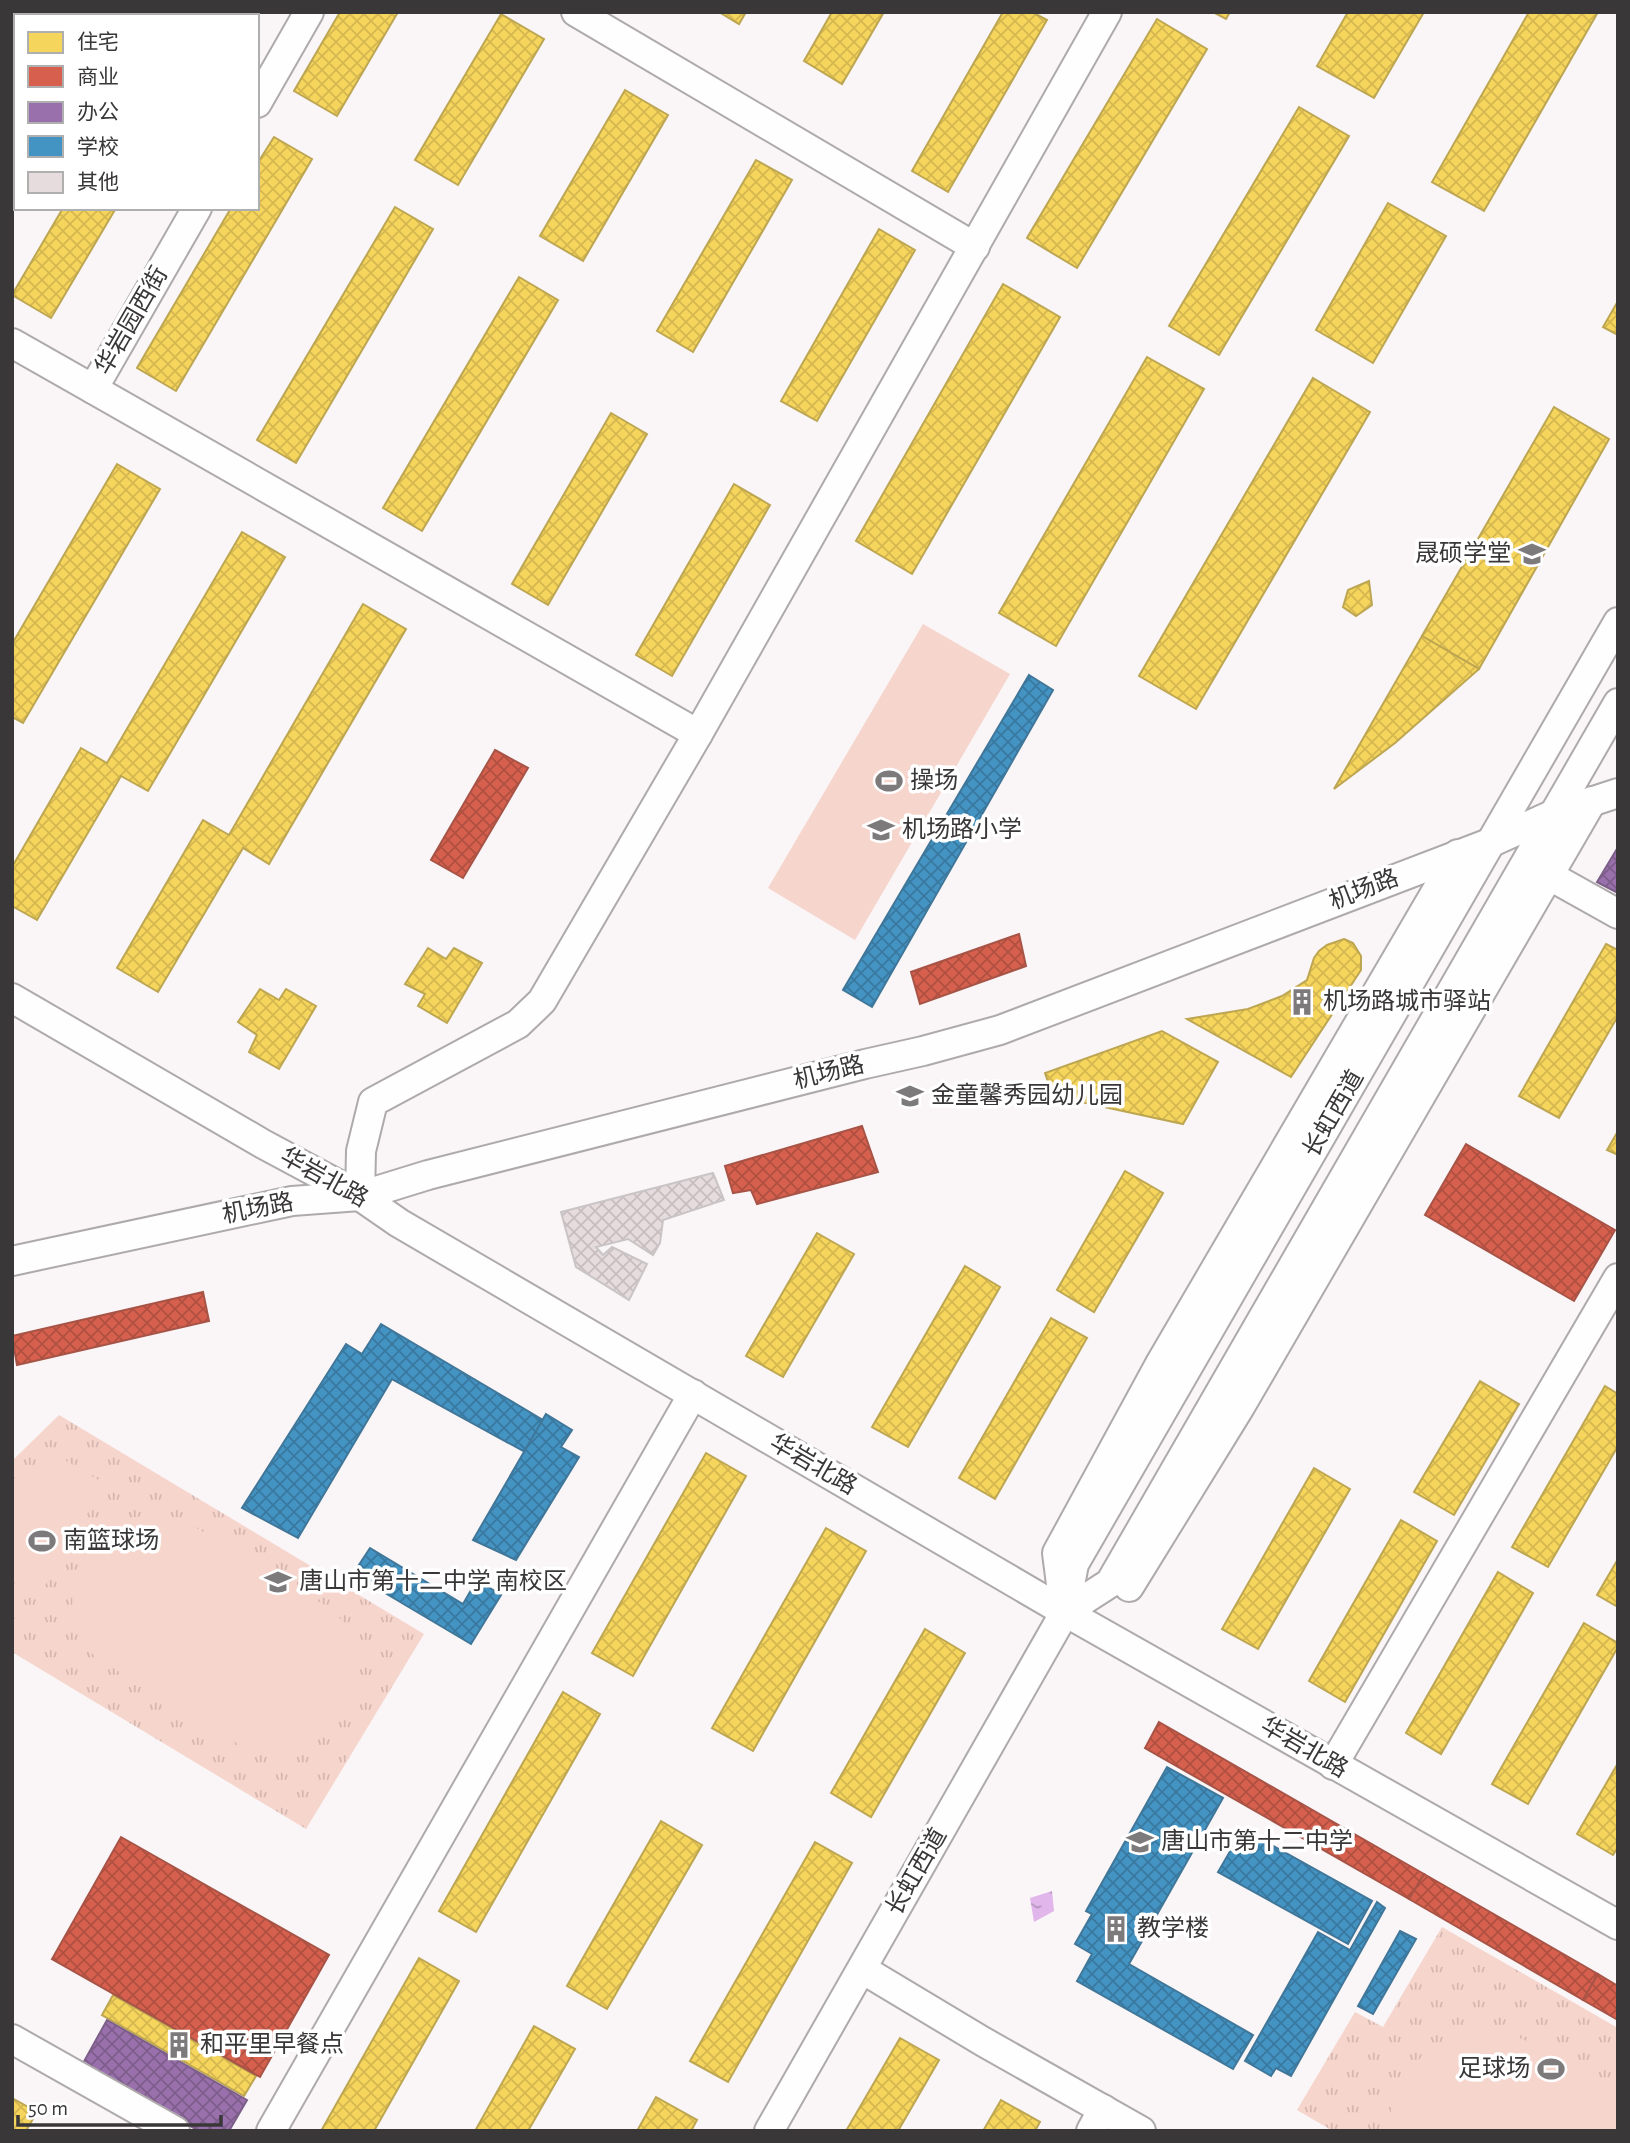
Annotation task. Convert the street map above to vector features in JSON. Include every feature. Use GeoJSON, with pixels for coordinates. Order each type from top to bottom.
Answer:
{"type":"FeatureCollection","features":[{"type":"Feature","properties":{"kind":"street"},"geometry":{"type":"LineString","coordinates":[[259,100],[309,12]]}},
{"type":"Feature","properties":{"kind":"street"},"geometry":{"type":"LineString","coordinates":[[576,12],[975,247]]}},
{"type":"Feature","properties":{"kind":"street"},"geometry":{"type":"LineString","coordinates":[[360,1196],[361,1151],[373,1102],[518,1024],[542,1001],[698,734],[1107,12]]}},
{"type":"Feature","properties":{"kind":"street","name":"华岩园西街"},"geometry":{"type":"LineString","coordinates":[[12,343],[93,389],[196,210]]}},
{"type":"Feature","properties":{"kind":"street"},"geometry":{"type":"LineString","coordinates":[[93,389],[698,734]]}},
{"type":"Feature","properties":{"kind":"street","name":"长虹西道"},"geometry":{"type":"LineString","coordinates":[[769,2131],[1065,1612],[1074,1564],[1618,622]]}},
{"type":"Feature","properties":{"kind":"street","name":"长虹西道"},"geometry":{"type":"LineString","coordinates":[[1065,1612],[1110,1583],[1618,703]]}},
{"type":"Feature","properties":{"kind":"street"},"geometry":{"type":"LineString","coordinates":[[1458,854],[1161,1362],[1057,1553],[1065,1612],[1127,1591],[1240,1407],[1550,876],[1605,797]]}},
{"type":"Feature","properties":{"kind":"street","name":"机场路"},"geometry":{"type":"LineString","coordinates":[[12,1261],[292,1201],[360,1196],[428,1175],[865,1064],[923,1052],[1000,1030],[1492,842],[1554,814],[1605,797]]}},
{"type":"Feature","properties":{"kind":"street"},"geometry":{"type":"LineString","coordinates":[[1550,876],[1618,914]]}},
{"type":"Feature","properties":{"kind":"street","name":"华岩北路"},"geometry":{"type":"LineString","coordinates":[[12,998],[263,1144],[360,1196],[399,1223],[1065,1612],[1618,1926]]}},
{"type":"Feature","properties":{"kind":"street"},"geometry":{"type":"LineString","coordinates":[[1333,1765],[1618,1278]]}},
{"type":"Feature","properties":{"kind":"street"},"geometry":{"type":"LineString","coordinates":[[271,2131],[693,1395]]}},
{"type":"Feature","properties":{"kind":"street"},"geometry":{"type":"LineString","coordinates":[[862,1969],[982,2041],[1097,2120],[1140,2131]]}},
{"type":"Feature","properties":{"kind":"street"},"geometry":{"type":"LineString","coordinates":[[12,2039],[175,2131]]}},
{"type":"Feature","properties":{"kind":"green space","name":"操场"},"geometry":{"type":"Polygon","coordinates":[[[923,624],[1010,674],[855,940],[768,888],[923,624]]]}},
{"type":"Feature","properties":{"kind":"green space"},"geometry":{"type":"Polygon","coordinates":[[[59,1415],[424,1634],[306,1829],[12,1652],[12,1461],[59,1415]]]}},
{"type":"Feature","properties":{"kind":"green space","name":"南篮球场"},"geometry":{"type":"Polygon","coordinates":[[[50,1451],[105,1484],[44,1587],[12,1568],[12,1514],[50,1451]]]}},
{"type":"Feature","properties":{"kind":"green space"},"geometry":{"type":"Polygon","coordinates":[[[140,1516],[180,1518],[328,1607],[343,1622],[354,1651],[354,1682],[344,1710],[315,1742],[286,1751],[243,1747],[95,1657],[88,1648],[75,1623],[72,1601],[78,1570],[86,1555],[107,1531],[121,1523],[140,1516]]]}},
{"type":"Feature","properties":{"kind":"green space"},"geometry":{"type":"Polygon","coordinates":[[[1442,1927],[1618,2028],[1618,2131],[1333,2131],[1297,2110],[1355,2012],[1383,2027],[1442,1927]]]}},
{"type":"Feature","properties":{"kind":"green space"},"geometry":{"type":"Polygon","coordinates":[[[1488,2030],[1515,2036],[1538,2046],[1618,2092],[1618,2131],[1391,2131],[1391,2106],[1405,2076],[1429,2048],[1457,2034],[1488,2030]]]}},
{"type":"Feature","properties":{"kind":"water"},"geometry":{"type":"Polygon","coordinates":[[[1052,1891],[1054,1911],[1034,1922],[1030,1898],[1052,1891]]]}},
{"type":"Feature","properties":{"kind":"building: 住宅"},"geometry":{"type":"Polygon","coordinates":[[[50,12],[53,14],[18,14],[50,12]]]}},
{"type":"Feature","properties":{"kind":"building: 住宅"},"geometry":{"type":"Polygon","coordinates":[[[191,12],[239,12],[238,14],[190,14],[191,12]]]}},
{"type":"Feature","properties":{"kind":"building: 住宅"},"geometry":{"type":"Polygon","coordinates":[[[340,12],[398,12],[337,116],[294,91],[340,12]]]}},
{"type":"Feature","properties":{"kind":"building: 住宅"},"geometry":{"type":"Polygon","coordinates":[[[719,12],[746,12],[739,24],[719,12]]]}},
{"type":"Feature","properties":{"kind":"building: 住宅"},"geometry":{"type":"Polygon","coordinates":[[[832,12],[884,12],[842,84],[804,61],[832,12]]]}},
{"type":"Feature","properties":{"kind":"building: 住宅"},"geometry":{"type":"Polygon","coordinates":[[[1003,12],[1032,12],[1047,20],[948,192],[912,171],[1003,12]]]}},
{"type":"Feature","properties":{"kind":"building: 住宅"},"geometry":{"type":"Polygon","coordinates":[[[1213,12],[1230,12],[1226,19],[1213,12]]]}},
{"type":"Feature","properties":{"kind":"building: 住宅"},"geometry":{"type":"Polygon","coordinates":[[[1348,12],[1424,12],[1374,98],[1317,66],[1348,12]]]}},
{"type":"Feature","properties":{"kind":"building: 住宅"},"geometry":{"type":"Polygon","coordinates":[[[1529,12],[1598,12],[1484,211],[1432,182],[1529,12]]]}},
{"type":"Feature","properties":{"kind":"building: 住宅"},"geometry":{"type":"Polygon","coordinates":[[[501,14],[544,39],[458,185],[415,160],[501,14]]]}},
{"type":"Feature","properties":{"kind":"building: 住宅"},"geometry":{"type":"Polygon","coordinates":[[[1157,19],[1207,49],[1077,268],[1027,238],[1157,19]]]}},
{"type":"Feature","properties":{"kind":"building: 住宅"},"geometry":{"type":"Polygon","coordinates":[[[14,20],[12,112],[12,23],[14,20]]]}},
{"type":"Feature","properties":{"kind":"building: 住宅"},"geometry":{"type":"Polygon","coordinates":[[[625,90],[668,115],[583,261],[540,236],[625,90]]]}},
{"type":"Feature","properties":{"kind":"building: 住宅"},"geometry":{"type":"Polygon","coordinates":[[[1299,107],[1349,136],[1219,355],[1169,326],[1299,107]]]}},
{"type":"Feature","properties":{"kind":"building: 住宅"},"geometry":{"type":"Polygon","coordinates":[[[274,137],[312,159],[176,391],[137,368],[230,210],[259,210],[259,161],[274,137]]]}},
{"type":"Feature","properties":{"kind":"building: 住宅"},"geometry":{"type":"Polygon","coordinates":[[[756,160],[792,180],[693,352],[657,331],[756,160]]]}},
{"type":"Feature","properties":{"kind":"building: 住宅"},"geometry":{"type":"Polygon","coordinates":[[[1388,203],[1446,236],[1373,363],[1316,330],[1388,203]]]}},
{"type":"Feature","properties":{"kind":"building: 住宅"},"geometry":{"type":"Polygon","coordinates":[[[395,207],[433,229],[296,463],[257,440],[395,207]]]}},
{"type":"Feature","properties":{"kind":"building: 住宅"},"geometry":{"type":"Polygon","coordinates":[[[62,210],[115,210],[51,318],[12,295],[62,210]]]}},
{"type":"Feature","properties":{"kind":"building: 住宅"},"geometry":{"type":"Polygon","coordinates":[[[879,229],[915,250],[817,421],[781,401],[879,229]]]}},
{"type":"Feature","properties":{"kind":"building: 住宅"},"geometry":{"type":"Polygon","coordinates":[[[519,277],[558,300],[422,531],[383,508],[519,277]]]}},
{"type":"Feature","properties":{"kind":"building: 住宅"},"geometry":{"type":"Polygon","coordinates":[[[1003,284],[1060,317],[912,574],[856,541],[1003,284]]]}},
{"type":"Feature","properties":{"kind":"building: 住宅"},"geometry":{"type":"Polygon","coordinates":[[[1618,301],[1618,335],[1603,327],[1618,301]]]}},
{"type":"Feature","properties":{"kind":"building: 住宅"},"geometry":{"type":"Polygon","coordinates":[[[1147,357],[1204,389],[1056,646],[999,613],[1147,357]]]}},
{"type":"Feature","properties":{"kind":"building: 住宅"},"geometry":{"type":"Polygon","coordinates":[[[1313,378],[1370,412],[1196,709],[1139,676],[1313,378]]]}},
{"type":"Feature","properties":{"kind":"building: 住宅"},"geometry":{"type":"Polygon","coordinates":[[[1554,407],[1609,439],[1479,669],[1422,636],[1554,407]]]}},
{"type":"Feature","properties":{"kind":"building: 住宅"},"geometry":{"type":"Polygon","coordinates":[[[611,413],[647,434],[548,605],[512,584],[611,413]]]}},
{"type":"Feature","properties":{"kind":"building: 住宅"},"geometry":{"type":"Polygon","coordinates":[[[117,464],[160,489],[23,723],[12,717],[12,644],[117,464]]]}},
{"type":"Feature","properties":{"kind":"building: 住宅"},"geometry":{"type":"Polygon","coordinates":[[[734,484],[770,505],[672,676],[636,655],[734,484]]]}},
{"type":"Feature","properties":{"kind":"building: 住宅"},"geometry":{"type":"Polygon","coordinates":[[[242,532],[285,557],[148,791],[121,776],[37,920],[12,906],[12,867],[81,748],[107,763],[242,532]]]}},
{"type":"Feature","properties":{"kind":"building: 住宅"},"geometry":{"type":"Polygon","coordinates":[[[1369,581],[1372,605],[1356,616],[1343,607],[1348,590],[1369,581]]]}},
{"type":"Feature","properties":{"kind":"building: 住宅"},"geometry":{"type":"Polygon","coordinates":[[[363,604],[406,629],[269,864],[243,848],[158,992],[117,968],[203,820],[229,835],[363,604]]]}},
{"type":"Feature","properties":{"kind":"building: 住宅"},"geometry":{"type":"Polygon","coordinates":[[[1422,636],[1479,669],[1395,743],[1334,789],[1422,636]]]}},
{"type":"Feature","properties":{"kind":"building: 住宅","name":"机场路城市驿站"},"geometry":{"type":"Polygon","coordinates":[[[1344,939],[1353,943],[1361,956],[1361,970],[1291,1077],[1187,1019],[1248,1009],[1282,996],[1307,980],[1319,951],[1344,939]]]}},
{"type":"Feature","properties":{"kind":"building: 住宅"},"geometry":{"type":"Polygon","coordinates":[[[1606,944],[1618,950],[1618,1016],[1559,1118],[1519,1096],[1606,944]]]}},
{"type":"Feature","properties":{"kind":"building: 住宅"},"geometry":{"type":"Polygon","coordinates":[[[428,948],[446,959],[454,948],[482,963],[447,1023],[418,1006],[425,994],[405,984],[428,948]]]}},
{"type":"Feature","properties":{"kind":"building: 住宅"},"geometry":{"type":"Polygon","coordinates":[[[260,989],[279,1000],[286,989],[316,1006],[279,1069],[249,1052],[257,1035],[238,1022],[260,989]]]}},
{"type":"Feature","properties":{"kind":"building: 住宅"},"geometry":{"type":"Polygon","coordinates":[[[1162,1031],[1218,1062],[1183,1124],[1053,1096],[1045,1073],[1162,1031]]]}},
{"type":"Feature","properties":{"kind":"building: 住宅"},"geometry":{"type":"Polygon","coordinates":[[[1618,1131],[1618,1155],[1607,1150],[1618,1131]]]}},
{"type":"Feature","properties":{"kind":"building: 住宅"},"geometry":{"type":"Polygon","coordinates":[[[1125,1171],[1163,1193],[1094,1312],[1057,1290],[1125,1171]]]}},
{"type":"Feature","properties":{"kind":"building: 住宅"},"geometry":{"type":"Polygon","coordinates":[[[817,1233],[854,1254],[783,1377],[746,1356],[817,1233]]]}},
{"type":"Feature","properties":{"kind":"building: 住宅"},"geometry":{"type":"Polygon","coordinates":[[[965,1266],[1000,1287],[908,1447],[872,1427],[965,1266]]]}},
{"type":"Feature","properties":{"kind":"building: 住宅"},"geometry":{"type":"Polygon","coordinates":[[[1051,1318],[1087,1338],[995,1499],[959,1478],[1051,1318]]]}},
{"type":"Feature","properties":{"kind":"building: 住宅"},"geometry":{"type":"Polygon","coordinates":[[[1480,1381],[1519,1404],[1454,1515],[1414,1492],[1480,1381]]]}},
{"type":"Feature","properties":{"kind":"building: 住宅"},"geometry":{"type":"Polygon","coordinates":[[[1605,1386],[1618,1394],[1618,1446],[1548,1567],[1512,1547],[1605,1386]]]}},
{"type":"Feature","properties":{"kind":"building: 住宅"},"geometry":{"type":"Polygon","coordinates":[[[706,1453],[746,1476],[633,1676],[592,1653],[706,1453]]]}},
{"type":"Feature","properties":{"kind":"building: 住宅"},"geometry":{"type":"Polygon","coordinates":[[[1314,1468],[1350,1489],[1258,1649],[1222,1629],[1314,1468]]]}},
{"type":"Feature","properties":{"kind":"building: 住宅"},"geometry":{"type":"Polygon","coordinates":[[[1401,1520],[1437,1541],[1345,1702],[1309,1681],[1401,1520]]]}},
{"type":"Feature","properties":{"kind":"building: 住宅"},"geometry":{"type":"Polygon","coordinates":[[[826,1528],[866,1551],[753,1751],[712,1728],[826,1528]]]}},
{"type":"Feature","properties":{"kind":"building: 住宅"},"geometry":{"type":"Polygon","coordinates":[[[1618,1559],[1618,1607],[1597,1595],[1618,1559]]]}},
{"type":"Feature","properties":{"kind":"building: 住宅"},"geometry":{"type":"Polygon","coordinates":[[[1498,1572],[1533,1593],[1441,1754],[1406,1733],[1498,1572]]]}},
{"type":"Feature","properties":{"kind":"building: 住宅"},"geometry":{"type":"Polygon","coordinates":[[[1584,1623],[1618,1643],[1618,1647],[1528,1804],[1492,1784],[1584,1623]]]}},
{"type":"Feature","properties":{"kind":"building: 住宅"},"geometry":{"type":"Polygon","coordinates":[[[925,1629],[965,1653],[871,1817],[831,1793],[925,1629]]]}},
{"type":"Feature","properties":{"kind":"building: 住宅"},"geometry":{"type":"Polygon","coordinates":[[[563,1692],[600,1714],[476,1932],[439,1911],[563,1692]]]}},
{"type":"Feature","properties":{"kind":"building: 住宅"},"geometry":{"type":"Polygon","coordinates":[[[1618,1763],[1618,1847],[1613,1855],[1577,1834],[1618,1763]]]}},
{"type":"Feature","properties":{"kind":"building: 住宅"},"geometry":{"type":"Polygon","coordinates":[[[661,1821],[702,1845],[607,2009],[567,1986],[661,1821]]]}},
{"type":"Feature","properties":{"kind":"building: 住宅"},"geometry":{"type":"Polygon","coordinates":[[[815,1842],[852,1863],[728,2082],[690,2061],[815,1842]]]}},
{"type":"Feature","properties":{"kind":"building: 住宅"},"geometry":{"type":"Polygon","coordinates":[[[419,1958],[459,1981],[374,2131],[321,2131],[419,1958]]]}},
{"type":"Feature","properties":{"kind":"building: 住宅","name":"和平里早餐点"},"geometry":{"type":"Polygon","coordinates":[[[113,1995],[256,2076],[244,2096],[102,2015],[113,1995]]]}},
{"type":"Feature","properties":{"kind":"building: 住宅"},"geometry":{"type":"Polygon","coordinates":[[[534,2026],[575,2049],[528,2131],[475,2131],[534,2026]]]}},
{"type":"Feature","properties":{"kind":"building: 住宅"},"geometry":{"type":"Polygon","coordinates":[[[900,2038],[939,2060],[898,2131],[846,2131],[900,2038]]]}},
{"type":"Feature","properties":{"kind":"building: 住宅"},"geometry":{"type":"Polygon","coordinates":[[[656,2097],[697,2120],[691,2131],[637,2131],[656,2097]]]}},
{"type":"Feature","properties":{"kind":"building: 住宅"},"geometry":{"type":"Polygon","coordinates":[[[12,2098],[37,2112],[26,2131],[12,2131],[12,2098]]]}},
{"type":"Feature","properties":{"kind":"building: 住宅"},"geometry":{"type":"Polygon","coordinates":[[[1001,2100],[1040,2122],[1035,2131],[983,2131],[1001,2100]]]}},
{"type":"Feature","properties":{"kind":"building: 商业"},"geometry":{"type":"Polygon","coordinates":[[[495,750],[528,768],[463,878],[431,860],[495,750]]]}},
{"type":"Feature","properties":{"kind":"building: 商业"},"geometry":{"type":"Polygon","coordinates":[[[1019,934],[1026,966],[920,1004],[911,972],[1019,934]]]}},
{"type":"Feature","properties":{"kind":"building: 商业"},"geometry":{"type":"Polygon","coordinates":[[[862,1126],[878,1172],[757,1204],[751,1190],[733,1193],[725,1166],[862,1126]]]}},
{"type":"Feature","properties":{"kind":"building: 商业"},"geometry":{"type":"Polygon","coordinates":[[[1466,1144],[1615,1230],[1574,1301],[1425,1215],[1466,1144]]]}},
{"type":"Feature","properties":{"kind":"building: 商业"},"geometry":{"type":"Polygon","coordinates":[[[203,1292],[209,1321],[17,1365],[12,1336],[203,1292]]]}},
{"type":"Feature","properties":{"kind":"building: 商业"},"geometry":{"type":"Polygon","coordinates":[[[1159,1722],[1424,1874],[1409,1899],[1145,1748],[1159,1722]]]}},
{"type":"Feature","properties":{"kind":"building: 商业"},"geometry":{"type":"Polygon","coordinates":[[[121,1837],[329,1955],[260,2077],[52,1959],[121,1837]]]}},
{"type":"Feature","properties":{"kind":"building: 商业"},"geometry":{"type":"Polygon","coordinates":[[[1424,1874],[1598,1974],[1583,2000],[1409,1899],[1424,1874]]]}},
{"type":"Feature","properties":{"kind":"building: 商业"},"geometry":{"type":"Polygon","coordinates":[[[1598,1974],[1618,1986],[1618,2020],[1583,2000],[1598,1974]]]}},
{"type":"Feature","properties":{"kind":"building: 办公"},"geometry":{"type":"Polygon","coordinates":[[[1618,847],[1618,893],[1597,882],[1618,847]]]}},
{"type":"Feature","properties":{"kind":"building: 办公"},"geometry":{"type":"Polygon","coordinates":[[[107,2020],[247,2100],[229,2131],[199,2131],[82,2065],[107,2020]]]}},
{"type":"Feature","properties":{"kind":"building: 学校"},"geometry":{"type":"Polygon","coordinates":[[[1029,675],[1053,690],[872,1007],[843,990],[1029,675]]]}},
{"type":"Feature","properties":{"kind":"building: 学校"},"geometry":{"type":"Polygon","coordinates":[[[381,1324],[543,1420],[525,1452],[392,1379],[298,1538],[242,1508],[346,1344],[362,1354],[381,1324]]]}},
{"type":"Feature","properties":{"kind":"building: 学校"},"geometry":{"type":"Polygon","coordinates":[[[546,1414],[572,1430],[561,1447],[579,1457],[516,1560],[473,1540],[546,1414]]]}},
{"type":"Feature","properties":{"kind":"building: 学校"},"geometry":{"type":"Polygon","coordinates":[[[370,1548],[463,1604],[477,1580],[501,1595],[471,1644],[353,1574],[370,1548]]]}},
{"type":"Feature","properties":{"kind":"building: 学校","name":"教学楼"},"geometry":{"type":"Polygon","coordinates":[[[1167,1767],[1223,1798],[1129,1964],[1253,2035],[1233,2069],[1077,1981],[1092,1954],[1075,1944],[1092,1914],[1086,1911],[1167,1767]]]}},
{"type":"Feature","properties":{"kind":"building: 学校"},"geometry":{"type":"Polygon","coordinates":[[[1243,1829],[1372,1901],[1348,1944],[1218,1872],[1243,1829]]]}},
{"type":"Feature","properties":{"kind":"building: 学校"},"geometry":{"type":"Polygon","coordinates":[[[1377,1902],[1385,1908],[1291,2076],[1276,2068],[1271,2076],[1245,2061],[1318,1932],[1350,1950],[1377,1902]]]}},
{"type":"Feature","properties":{"kind":"building: 学校"},"geometry":{"type":"Polygon","coordinates":[[[1400,1931],[1416,1939],[1373,2014],[1358,2006],[1400,1931]]]}},
{"type":"Feature","properties":{"kind":"building: 其他"},"geometry":{"type":"Polygon","coordinates":[[[713,1173],[724,1200],[663,1220],[660,1243],[653,1255],[628,1239],[596,1247],[603,1255],[612,1247],[647,1264],[629,1300],[576,1267],[561,1212],[713,1173]]]}},
{"type":"Feature","properties":{"kind":"place","name":"晟硕学堂"},"geometry":{"type":"Point","coordinates":[1532,554]}},
{"type":"Feature","properties":{"kind":"place","name":"操场"},"geometry":{"type":"Point","coordinates":[889,781]}},
{"type":"Feature","properties":{"kind":"place","name":"机场路小学"},"geometry":{"type":"Point","coordinates":[881,830]}},
{"type":"Feature","properties":{"kind":"place","name":"机场路城市驿站"},"geometry":{"type":"Point","coordinates":[1302,1002]}},
{"type":"Feature","properties":{"kind":"place","name":"金童馨秀园幼儿园"},"geometry":{"type":"Point","coordinates":[910,1096]}},
{"type":"Feature","properties":{"kind":"place","name":"南篮球场"},"geometry":{"type":"Point","coordinates":[42,1541]}},
{"type":"Feature","properties":{"kind":"place","name":"唐山市第十二中学 南校区"},"geometry":{"type":"Point","coordinates":[278,1582]}},
{"type":"Feature","properties":{"kind":"place","name":"唐山市第十二中学"},"geometry":{"type":"Point","coordinates":[1140,1842]}},
{"type":"Feature","properties":{"kind":"place","name":"教学楼"},"geometry":{"type":"Point","coordinates":[1116,1929]}},
{"type":"Feature","properties":{"kind":"place","name":"和平里早餐点"},"geometry":{"type":"Point","coordinates":[179,2045]}},
{"type":"Feature","properties":{"kind":"place","name":"足球场"},"geometry":{"type":"Point","coordinates":[1551,2069]}}]}
